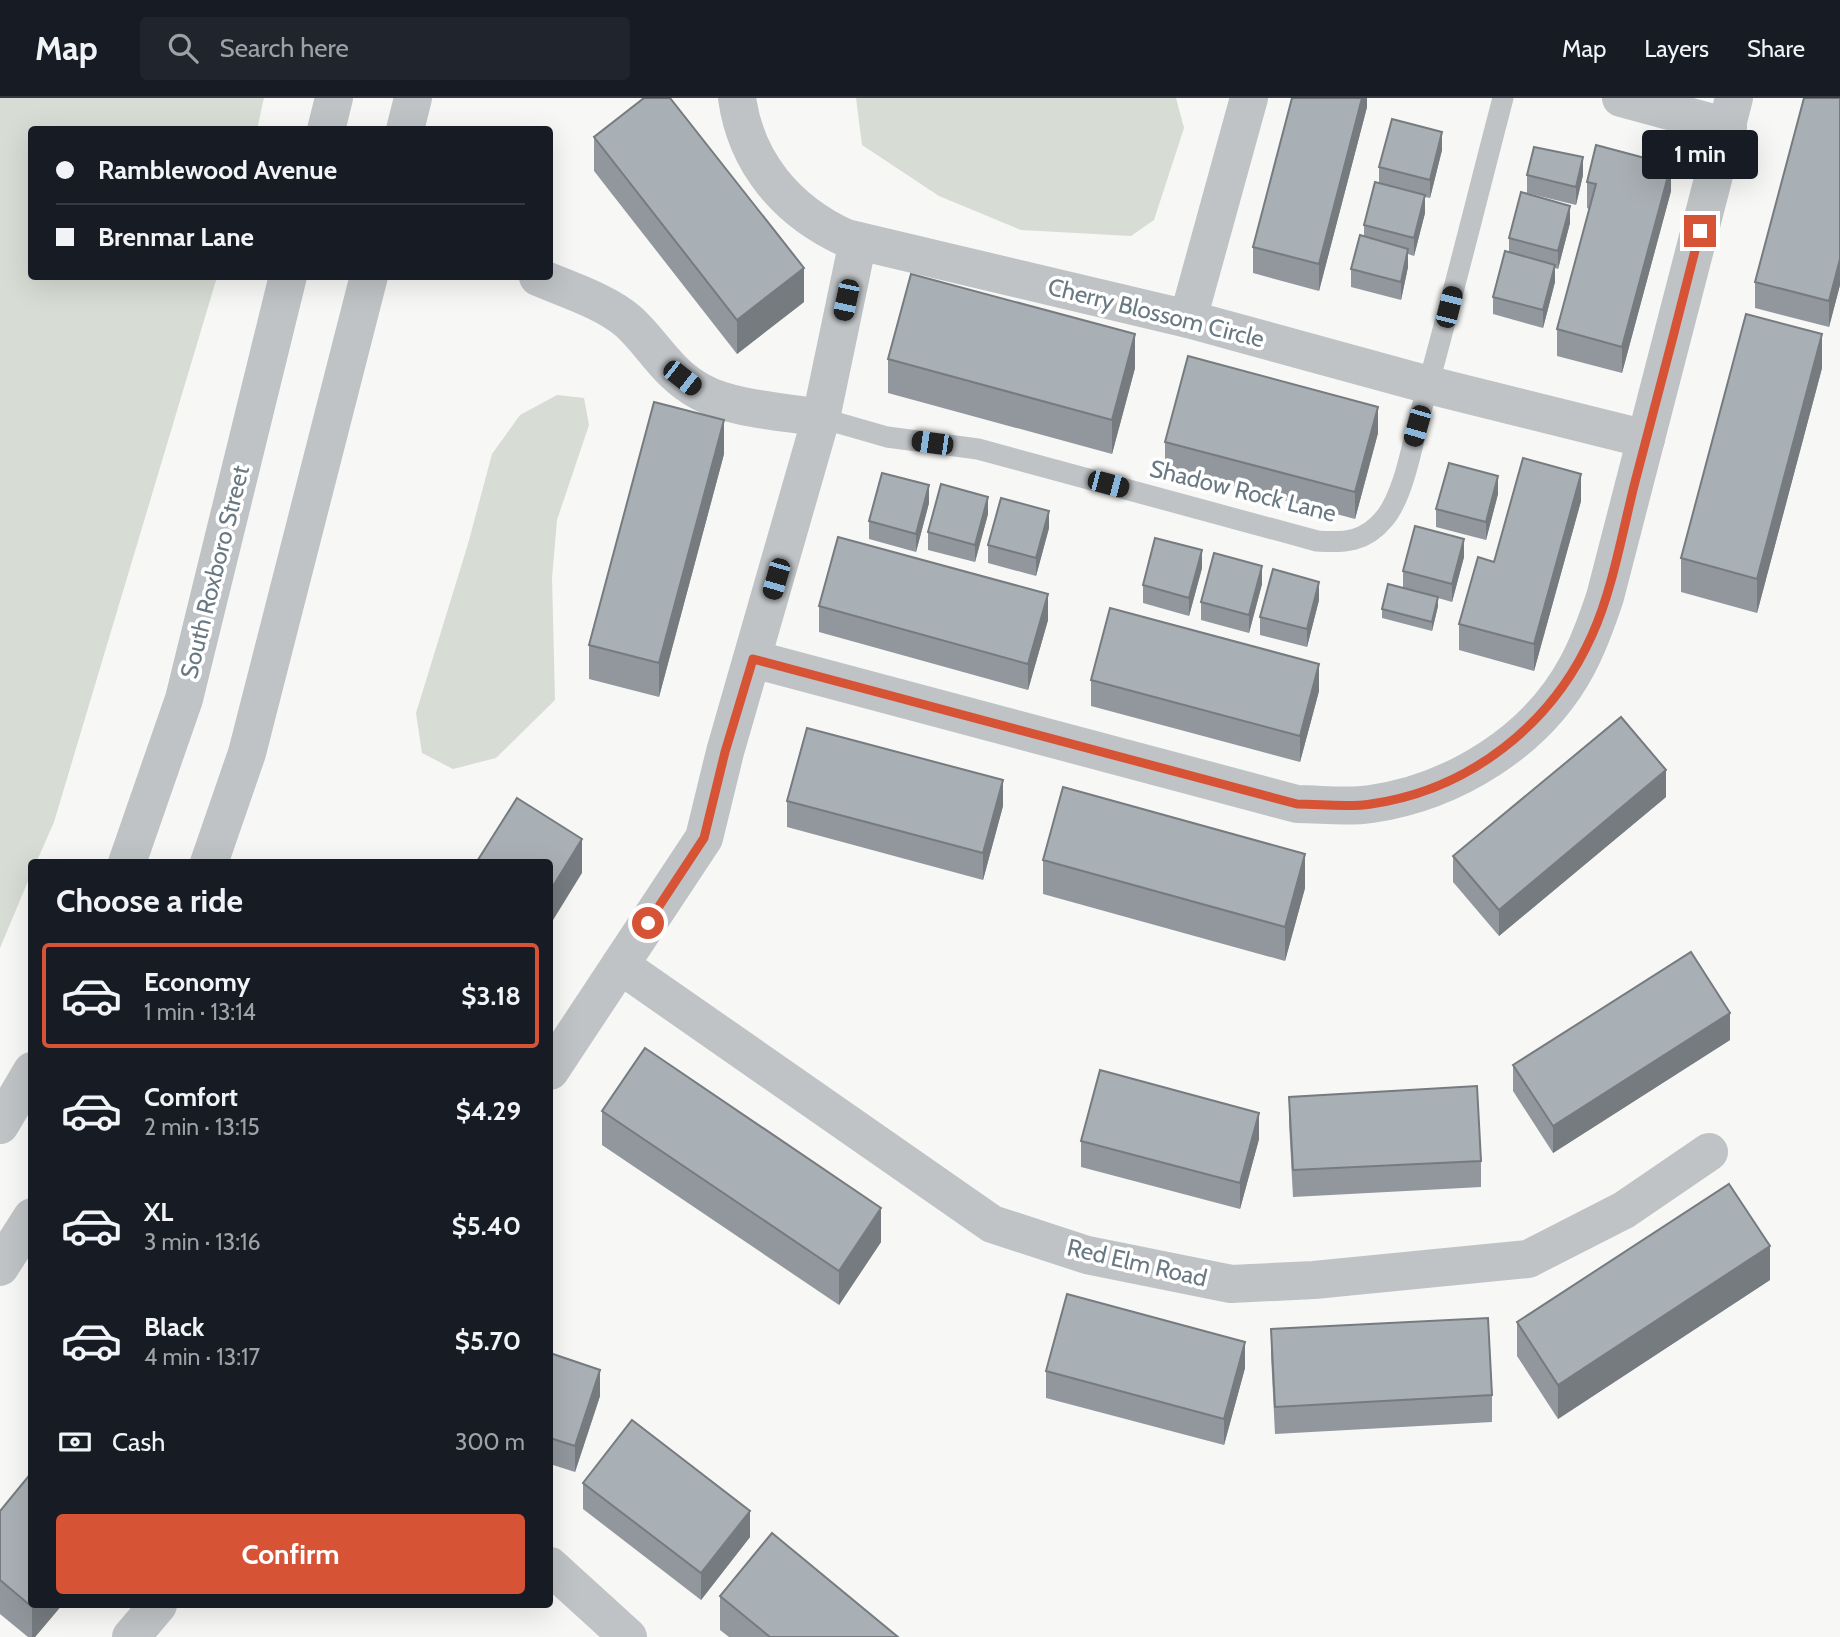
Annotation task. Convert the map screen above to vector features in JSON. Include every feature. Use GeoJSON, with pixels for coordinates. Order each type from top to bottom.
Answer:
{"type":"FeatureCollection","features":[{"type":"Feature","properties":{"kind":"street"},"geometry":{"type":"LineString","coordinates":[[327,126],[334,98]]}},
{"type":"Feature","properties":{"kind":"street"},"geometry":{"type":"LineString","coordinates":[[406,126],[413,98]]}},
{"type":"Feature","properties":{"kind":"street","name":"Cherry Blossom Circle"},"geometry":{"type":"LineString","coordinates":[[737,98],[744,131],[757,162],[770,181],[798,210],[822,227],[858,241],[1188,319],[1429,385],[1646,439]]}},
{"type":"Feature","properties":{"kind":"street"},"geometry":{"type":"LineString","coordinates":[[1188,319],[1249,98]]}},
{"type":"Feature","properties":{"kind":"street"},"geometry":{"type":"LineString","coordinates":[[753,659],[1297,804],[1368,805],[1437,787],[1475,769],[1503,750],[1557,696],[1576,669],[1593,633],[1605,597],[1731,112],[1621,98]]}},
{"type":"Feature","properties":{"kind":"street"},"geometry":{"type":"LineString","coordinates":[[553,1066],[704,838],[725,752],[821,418],[858,241]]}},
{"type":"Feature","properties":{"kind":"street","name":"South Roxboro Street"},"geometry":{"type":"LineString","coordinates":[[128,859],[184,699],[287,280]]}},
{"type":"Feature","properties":{"kind":"street"},"geometry":{"type":"LineString","coordinates":[[210,859],[247,752],[368,280]]}},
{"type":"Feature","properties":{"kind":"street"},"geometry":{"type":"LineString","coordinates":[[545,280],[590,299],[628,321],[664,365],[700,392],[721,401],[821,418]]}},
{"type":"Feature","properties":{"kind":"street","name":"Red Elm Road"},"geometry":{"type":"LineString","coordinates":[[620,965],[992,1224],[1087,1255],[1231,1284],[1314,1280],[1528,1259],[1624,1210],[1709,1152]]}},
{"type":"Feature","properties":{"kind":"street"},"geometry":{"type":"LineString","coordinates":[[0,1125],[28,1079]]}},
{"type":"Feature","properties":{"kind":"street"},"geometry":{"type":"LineString","coordinates":[[0,1266],[28,1223]]}},
{"type":"Feature","properties":{"kind":"street"},"geometry":{"type":"LineString","coordinates":[[553,1569],[628,1637]]}},
{"type":"Feature","properties":{"kind":"street"},"geometry":{"type":"LineString","coordinates":[[131,1637],[155,1608]]}},
{"type":"Feature","properties":{"kind":"lane","name":"Shadow Rock Lane"},"geometry":{"type":"LineString","coordinates":[[821,418],[887,437],[978,449],[1317,541],[1345,542],[1368,534],[1386,517],[1398,494],[1503,98]]}},
{"type":"Feature","properties":{"kind":"shaded area"},"geometry":{"type":"Polygon","coordinates":[[[0,98],[264,98],[258,126],[28,126],[28,280],[216,280],[54,822],[38,859],[28,859],[28,881],[0,948],[0,98]]]}},
{"type":"Feature","properties":{"kind":"shaded area"},"geometry":{"type":"Polygon","coordinates":[[[856,98],[1176,98],[1184,128],[1154,220],[1131,236],[1021,230],[939,196],[862,145],[856,98]]]}},
{"type":"Feature","properties":{"kind":"shaded area"},"geometry":{"type":"Polygon","coordinates":[[[557,395],[584,398],[589,425],[557,520],[552,578],[555,700],[496,758],[453,769],[422,753],[416,713],[468,544],[492,454],[520,415],[557,395]]]}},
{"type":"Feature","properties":{"kind":"building"},"geometry":{"type":"Polygon","coordinates":[[[644,98],[670,98],[804,268],[737,320],[594,137],[644,98]]]}},
{"type":"Feature","properties":{"kind":"building"},"geometry":{"type":"Polygon","coordinates":[[[1292,98],[1362,98],[1319,264],[1253,247],[1292,98]]]}},
{"type":"Feature","properties":{"kind":"building"},"geometry":{"type":"Polygon","coordinates":[[[1804,98],[1840,98],[1840,259],[1829,301],[1755,282],[1804,98]]]}},
{"type":"Feature","properties":{"kind":"building"},"geometry":{"type":"Polygon","coordinates":[[[1392,119],[1442,132],[1430,180],[1379,167],[1392,119]]]}},
{"type":"Feature","properties":{"kind":"building"},"geometry":{"type":"Polygon","coordinates":[[[1596,145],[1671,165],[1622,347],[1557,329],[1596,184],[1587,182],[1596,145]]]}},
{"type":"Feature","properties":{"kind":"building"},"geometry":{"type":"Polygon","coordinates":[[[1534,147],[1583,157],[1576,187],[1527,175],[1534,147]]]}},
{"type":"Feature","properties":{"kind":"building"},"geometry":{"type":"Polygon","coordinates":[[[1375,182],[1425,195],[1414,238],[1364,225],[1375,182]]]}},
{"type":"Feature","properties":{"kind":"building"},"geometry":{"type":"Polygon","coordinates":[[[1521,192],[1570,206],[1558,251],[1509,238],[1521,192]]]}},
{"type":"Feature","properties":{"kind":"building"},"geometry":{"type":"Polygon","coordinates":[[[1360,235],[1408,249],[1401,282],[1351,269],[1360,235]]]}},
{"type":"Feature","properties":{"kind":"building"},"geometry":{"type":"Polygon","coordinates":[[[1505,251],[1555,265],[1543,310],[1493,297],[1505,251]]]}},
{"type":"Feature","properties":{"kind":"building"},"geometry":{"type":"Polygon","coordinates":[[[911,274],[1135,334],[1112,420],[888,359],[911,274]]]}},
{"type":"Feature","properties":{"kind":"building"},"geometry":{"type":"Polygon","coordinates":[[[1746,314],[1822,334],[1757,579],[1681,558],[1746,314]]]}},
{"type":"Feature","properties":{"kind":"building"},"geometry":{"type":"Polygon","coordinates":[[[1188,356],[1378,407],[1355,492],[1165,442],[1188,356]]]}},
{"type":"Feature","properties":{"kind":"building"},"geometry":{"type":"Polygon","coordinates":[[[654,402],[724,420],[659,663],[589,645],[654,402]]]}},
{"type":"Feature","properties":{"kind":"building"},"geometry":{"type":"Polygon","coordinates":[[[1523,458],[1581,474],[1534,644],[1459,624],[1478,557],[1494,562],[1523,458]]]}},
{"type":"Feature","properties":{"kind":"building"},"geometry":{"type":"Polygon","coordinates":[[[1449,463],[1498,476],[1486,522],[1436,509],[1449,463]]]}},
{"type":"Feature","properties":{"kind":"building"},"geometry":{"type":"Polygon","coordinates":[[[882,473],[929,485],[916,534],[869,521],[882,473]]]}},
{"type":"Feature","properties":{"kind":"building"},"geometry":{"type":"Polygon","coordinates":[[[941,484],[988,497],[975,545],[928,532],[941,484]]]}},
{"type":"Feature","properties":{"kind":"building"},"geometry":{"type":"Polygon","coordinates":[[[1001,498],[1049,511],[1036,558],[988,545],[1001,498]]]}},
{"type":"Feature","properties":{"kind":"building"},"geometry":{"type":"Polygon","coordinates":[[[1415,526],[1464,539],[1452,584],[1403,571],[1415,526]]]}},
{"type":"Feature","properties":{"kind":"building"},"geometry":{"type":"Polygon","coordinates":[[[838,537],[1048,594],[1028,664],[819,606],[838,537]]]}},
{"type":"Feature","properties":{"kind":"building"},"geometry":{"type":"Polygon","coordinates":[[[1155,538],[1202,550],[1189,598],[1143,585],[1155,538]]]}},
{"type":"Feature","properties":{"kind":"building"},"geometry":{"type":"Polygon","coordinates":[[[1214,553],[1262,566],[1249,615],[1201,602],[1214,553]]]}},
{"type":"Feature","properties":{"kind":"building"},"geometry":{"type":"Polygon","coordinates":[[[1273,569],[1319,582],[1307,629],[1260,617],[1273,569]]]}},
{"type":"Feature","properties":{"kind":"building"},"geometry":{"type":"Polygon","coordinates":[[[1388,584],[1438,597],[1432,622],[1382,609],[1388,584]]]}},
{"type":"Feature","properties":{"kind":"building"},"geometry":{"type":"Polygon","coordinates":[[[1110,608],[1319,664],[1300,736],[1091,680],[1110,608]]]}},
{"type":"Feature","properties":{"kind":"building"},"geometry":{"type":"Polygon","coordinates":[[[1621,717],[1666,770],[1499,910],[1453,856],[1621,717]]]}},
{"type":"Feature","properties":{"kind":"building"},"geometry":{"type":"Polygon","coordinates":[[[807,728],[1003,780],[983,853],[787,801],[807,728]]]}},
{"type":"Feature","properties":{"kind":"building"},"geometry":{"type":"Polygon","coordinates":[[[1063,787],[1305,854],[1285,927],[1043,860],[1063,787]]]}},
{"type":"Feature","properties":{"kind":"building"},"geometry":{"type":"Polygon","coordinates":[[[517,798],[582,839],[553,886],[553,859],[479,859],[517,798]]]}},
{"type":"Feature","properties":{"kind":"building"},"geometry":{"type":"Polygon","coordinates":[[[1691,952],[1730,1013],[1553,1126],[1513,1065],[1691,952]]]}},
{"type":"Feature","properties":{"kind":"building"},"geometry":{"type":"Polygon","coordinates":[[[645,1048],[881,1208],[839,1271],[602,1111],[645,1048]]]}},
{"type":"Feature","properties":{"kind":"building"},"geometry":{"type":"Polygon","coordinates":[[[1100,1070],[1259,1113],[1240,1183],[1081,1141],[1100,1070]]]}},
{"type":"Feature","properties":{"kind":"building"},"geometry":{"type":"Polygon","coordinates":[[[1477,1086],[1481,1161],[1293,1170],[1289,1097],[1477,1086]]]}},
{"type":"Feature","properties":{"kind":"building"},"geometry":{"type":"Polygon","coordinates":[[[1729,1184],[1770,1246],[1558,1385],[1517,1322],[1729,1184]]]}},
{"type":"Feature","properties":{"kind":"building"},"geometry":{"type":"Polygon","coordinates":[[[1067,1294],[1245,1342],[1224,1419],[1046,1371],[1067,1294]]]}},
{"type":"Feature","properties":{"kind":"building"},"geometry":{"type":"Polygon","coordinates":[[[1488,1318],[1492,1395],[1275,1407],[1271,1329],[1488,1318]]]}},
{"type":"Feature","properties":{"kind":"building"},"geometry":{"type":"Polygon","coordinates":[[[553,1354],[600,1370],[575,1446],[553,1439],[553,1354]]]}},
{"type":"Feature","properties":{"kind":"building"},"geometry":{"type":"Polygon","coordinates":[[[632,1420],[750,1511],[701,1573],[583,1483],[632,1420]]]}},
{"type":"Feature","properties":{"kind":"building"},"geometry":{"type":"Polygon","coordinates":[[[28,1477],[28,1604],[0,1580],[0,1511],[28,1477]]]}},
{"type":"Feature","properties":{"kind":"building"},"geometry":{"type":"Polygon","coordinates":[[[772,1533],[898,1637],[770,1637],[720,1596],[772,1533]]]}},
{"type":"Feature","properties":{"kind":"route"},"geometry":{"type":"LineString","coordinates":[[648,923],[704,838],[725,752],[753,659],[1297,804],[1368,805],[1437,787],[1475,769],[1503,750],[1530,726],[1557,696],[1576,669],[1593,633],[1612,571],[1700,231]]}}]}
